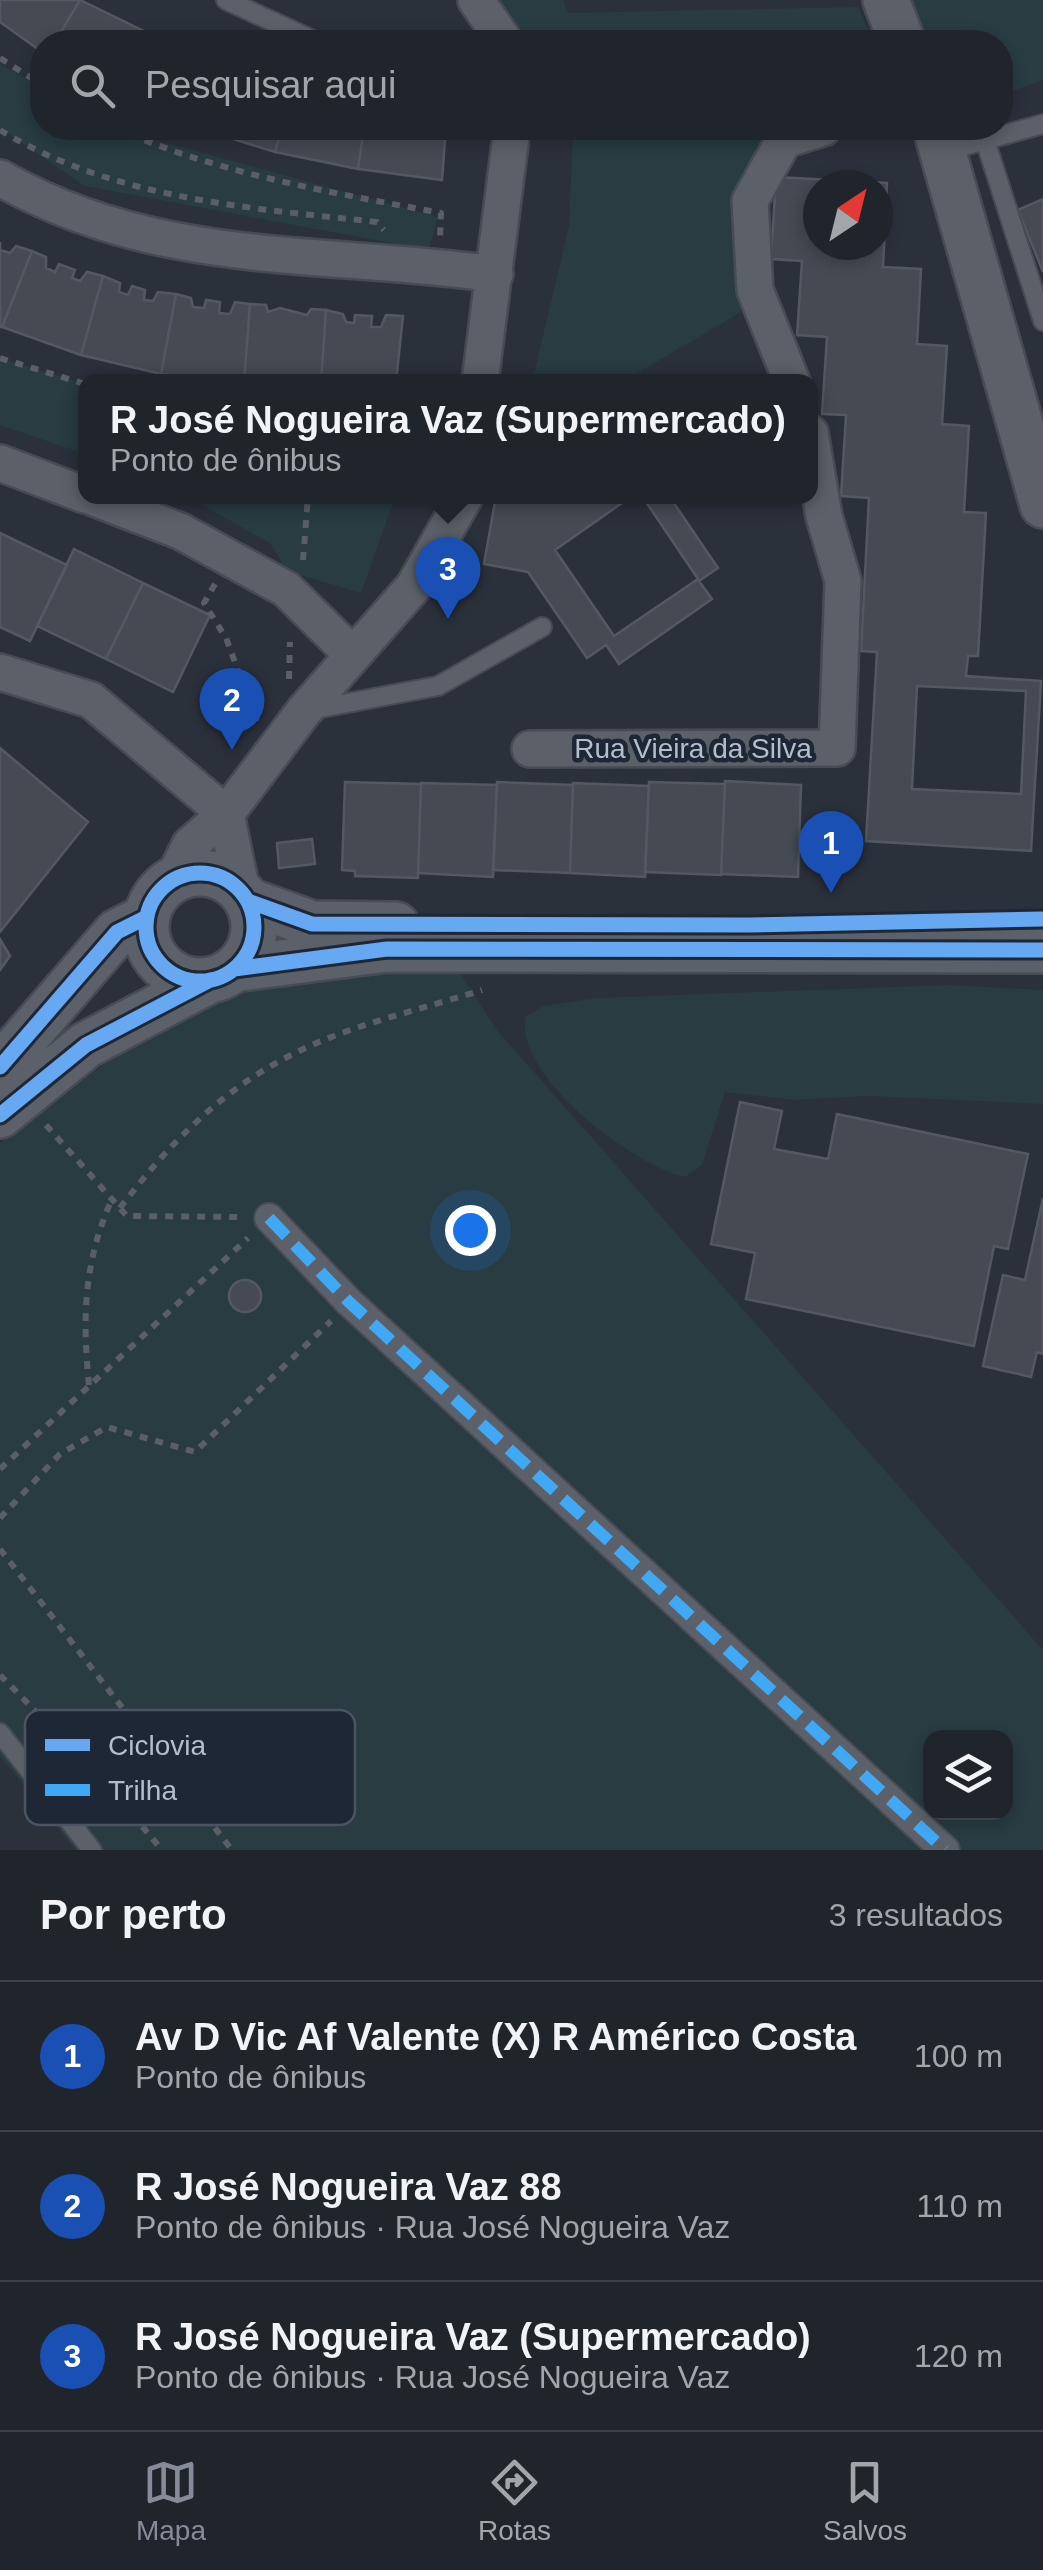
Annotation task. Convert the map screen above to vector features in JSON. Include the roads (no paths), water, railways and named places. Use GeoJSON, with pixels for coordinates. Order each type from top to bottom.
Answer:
{"type":"FeatureCollection","features":[{"type":"Feature","properties":{"kind":"street"},"geometry":{"type":"LineString","coordinates":[[476,0],[497,30]]}},
{"type":"Feature","properties":{"kind":"street"},"geometry":{"type":"LineString","coordinates":[[886,0],[897,30]]}},
{"type":"Feature","properties":{"kind":"street"},"geometry":{"type":"LineString","coordinates":[[481,374],[511,140]]}},
{"type":"Feature","properties":{"kind":"street"},"geometry":{"type":"LineString","coordinates":[[784,140],[750,201],[755,290],[789,374]]}},
{"type":"Feature","properties":{"kind":"street"},"geometry":{"type":"LineString","coordinates":[[956,141],[1043,505]]}},
{"type":"Feature","properties":{"kind":"street"},"geometry":{"type":"LineString","coordinates":[[0,178],[91,222],[187,246],[353,262],[417,263],[495,274]]}},
{"type":"Feature","properties":{"kind":"street"},"geometry":{"type":"LineString","coordinates":[[0,462],[78,492]]}},
{"type":"Feature","properties":{"kind":"street","name":"Rua Vieira da Silva"},"geometry":{"type":"LineString","coordinates":[[530,749],[837,748],[843,581],[818,480]]}},
{"type":"Feature","properties":{"kind":"street"},"geometry":{"type":"LineString","coordinates":[[108,504],[180,531],[286,589],[352,656]]}},
{"type":"Feature","properties":{"kind":"street"},"geometry":{"type":"LineString","coordinates":[[460,504],[414,586],[352,656],[295,703],[226,814],[190,845],[174,879],[152,902],[146,917],[146,934],[162,965],[176,975],[222,974],[388,950],[1043,950]]}},
{"type":"Feature","properties":{"kind":"street"},"geometry":{"type":"LineString","coordinates":[[0,672],[90,700],[226,814],[254,928],[252,943],[222,974],[86,1045],[18,1114]]}},
{"type":"Feature","properties":{"kind":"street"},"geometry":{"type":"LineString","coordinates":[[174,879],[188,874],[217,875],[245,897],[312,924],[1043,919]]}},
{"type":"Feature","properties":{"kind":"street"},"geometry":{"type":"LineString","coordinates":[[0,1067],[116,932],[146,917]]}},
{"type":"Feature","properties":{"kind":"street"},"geometry":{"type":"LineString","coordinates":[[269,1218],[349,1302],[945,1850]]}},
{"type":"Feature","properties":{"kind":"lane"},"geometry":{"type":"LineString","coordinates":[[226,0],[291,30]]}},
{"type":"Feature","properties":{"kind":"lane"},"geometry":{"type":"LineString","coordinates":[[1013,130],[1043,124]]}},
{"type":"Feature","properties":{"kind":"lane"},"geometry":{"type":"LineString","coordinates":[[956,141],[1043,321]]}},
{"type":"Feature","properties":{"kind":"lane"},"geometry":{"type":"LineString","coordinates":[[295,703],[438,686],[542,627]]}},
{"type":"Feature","properties":{"kind":"lane"},"geometry":{"type":"LineString","coordinates":[[0,1732],[25,1764]]}},
{"type":"Feature","properties":{"kind":"lane"},"geometry":{"type":"LineString","coordinates":[[73,1825],[92,1850]]}},
{"type":"Feature","properties":{"kind":"place","name":"R José Nogueira Vaz (Supermercado)"},"geometry":{"type":"Point","coordinates":[448,619]}},
{"type":"Feature","properties":{"kind":"place","name":"R José Nogueira Vaz 88"},"geometry":{"type":"Point","coordinates":[232,750]}},
{"type":"Feature","properties":{"kind":"place","name":"Av D Vic Af Valente (X) R Américo Costa"},"geometry":{"type":"Point","coordinates":[831,893]}}]}
